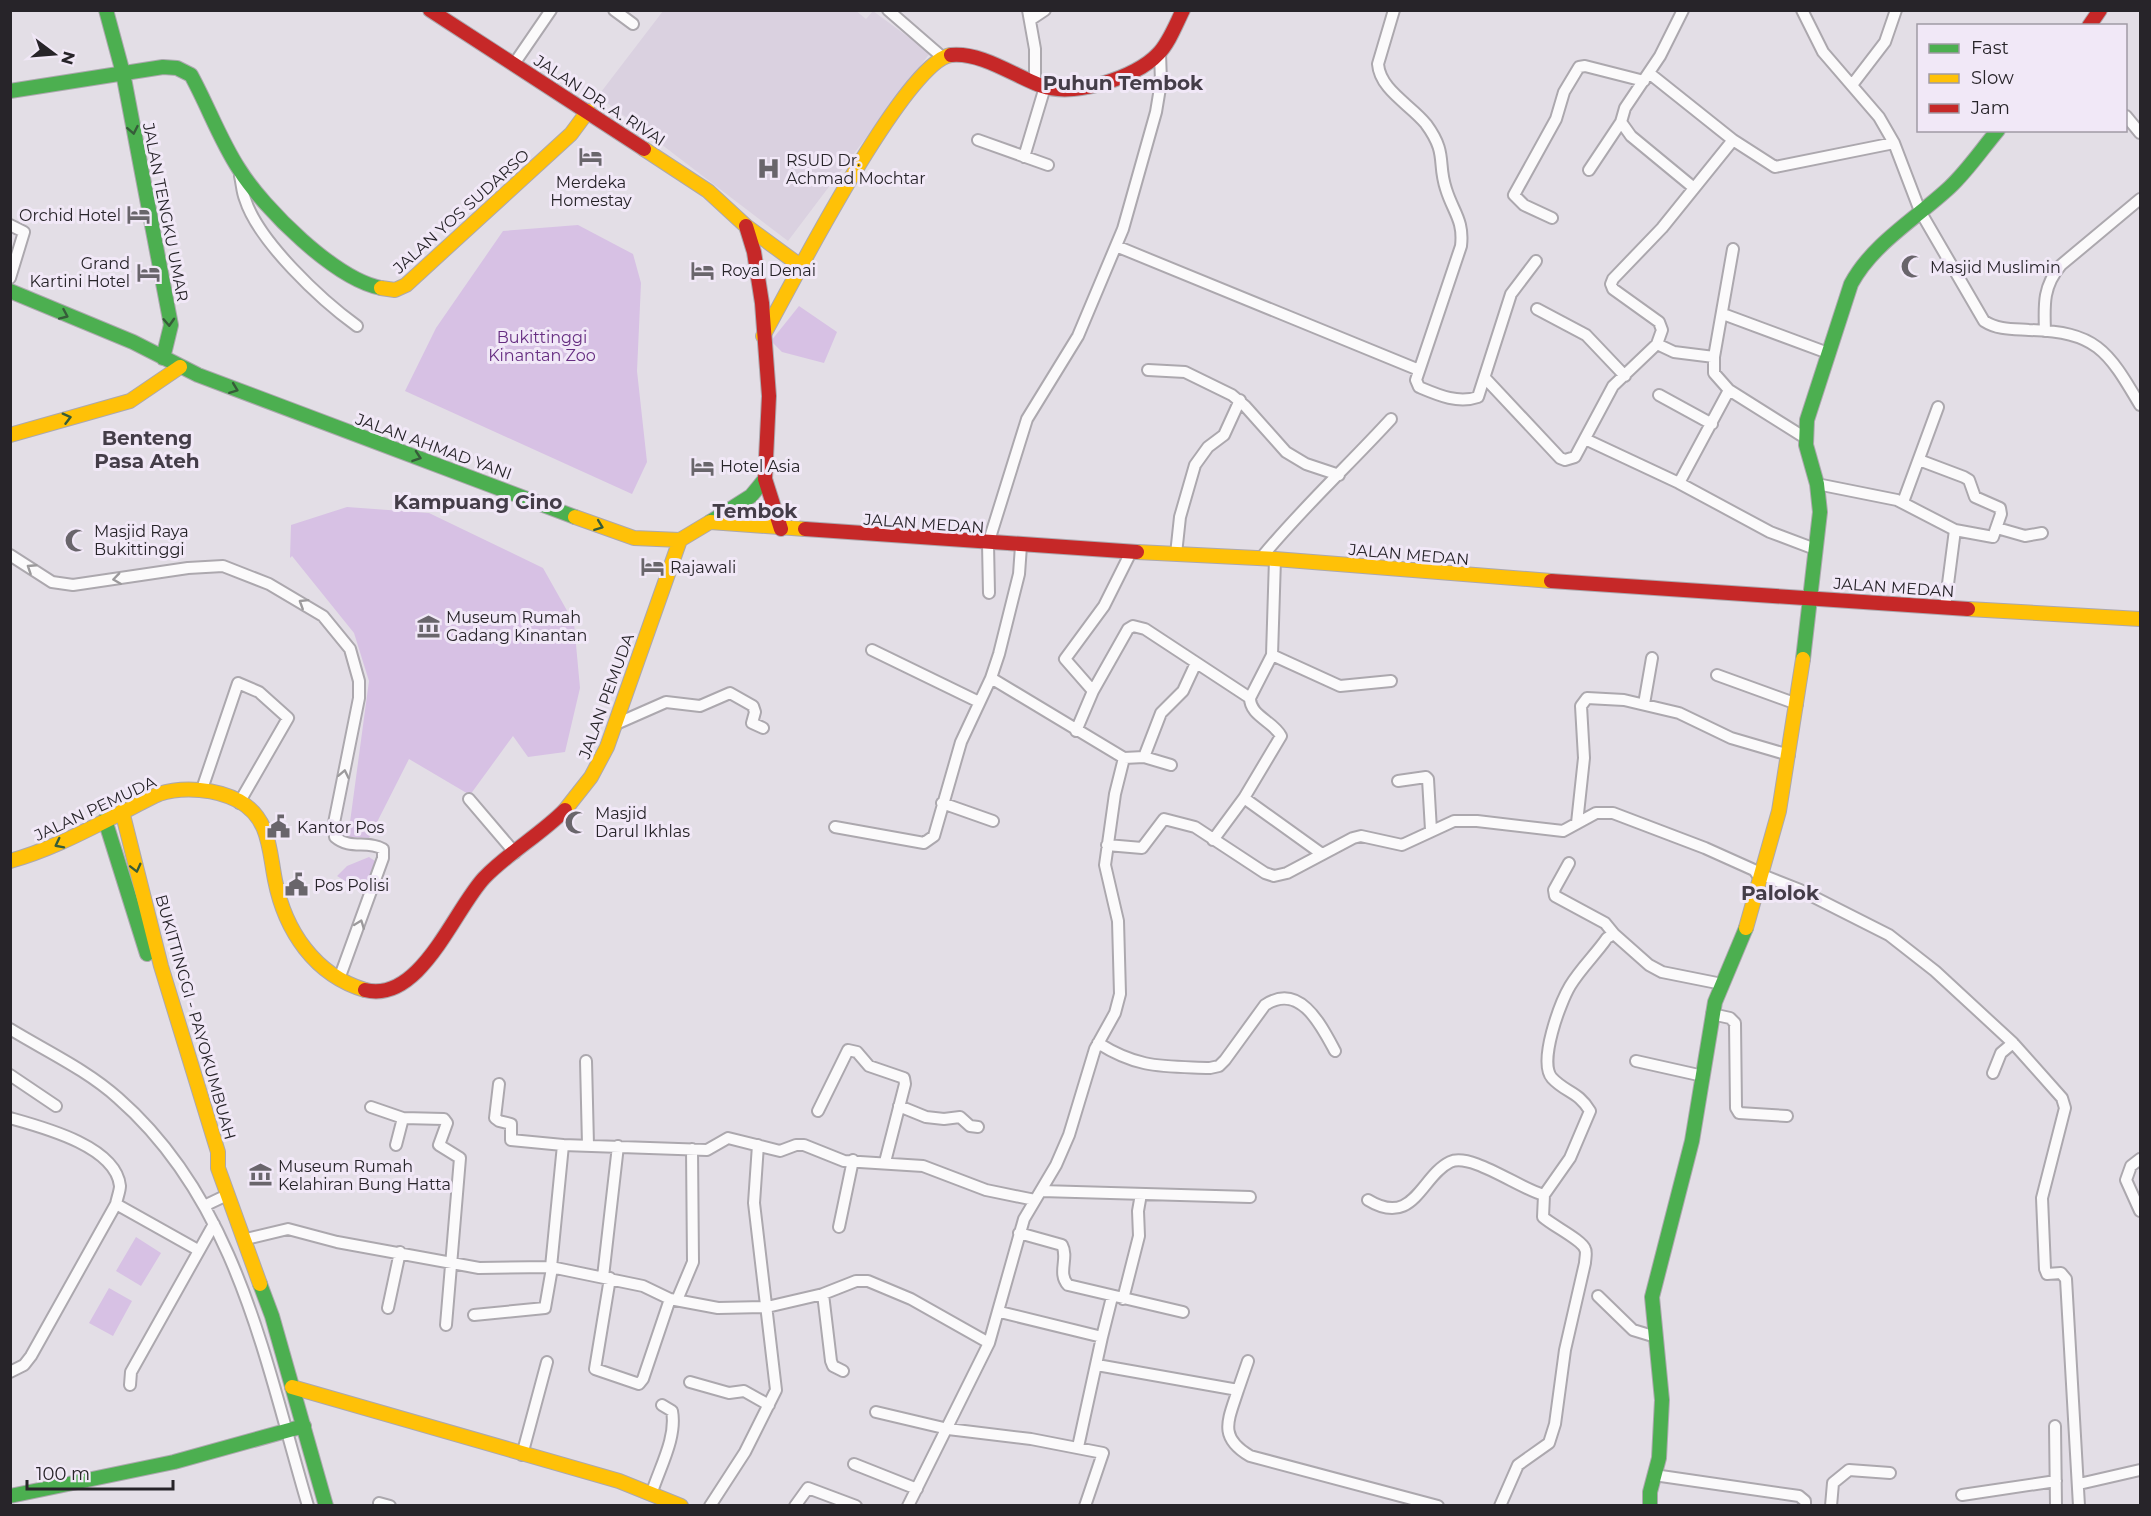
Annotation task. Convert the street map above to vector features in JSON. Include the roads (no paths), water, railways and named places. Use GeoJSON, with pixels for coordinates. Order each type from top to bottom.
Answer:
{"type":"FeatureCollection","features":[{"type":"Feature","properties":{"kind":"main road","name":"JALAN TENGKU UMAR"},"geometry":{"type":"LineString","coordinates":[[106,10],[123,73],[171,325],[163,358]]}},
{"type":"Feature","properties":{"kind":"main road"},"geometry":{"type":"LineString","coordinates":[[763,336],[866,153],[923,72],[941,56],[955,54],[972,56],[1040,86],[1072,90],[1110,82],[1143,67],[1160,53],[1183,10]]}},
{"type":"Feature","properties":{"kind":"main road"},"geometry":{"type":"LineString","coordinates":[[2090,24],[2100,10]]}},
{"type":"Feature","properties":{"kind":"main road","name":"JALAN DR. A. RIVAI"},"geometry":{"type":"LineString","coordinates":[[432,11],[708,191],[746,226],[802,267]]}},
{"type":"Feature","properties":{"kind":"main road","name":"JALAN YOS SUDARSO"},"geometry":{"type":"LineString","coordinates":[[10,91],[163,67],[177,68],[191,75],[239,170],[314,252],[356,278],[394,290],[406,285],[572,134],[588,111]]}},
{"type":"Feature","properties":{"kind":"main road"},"geometry":{"type":"LineString","coordinates":[[1650,1506],[1659,1458],[1662,1408],[1652,1297],[1692,1141],[1712,1014],[1722,984],[1744,935],[1761,878],[1789,755],[1797,704],[1820,512],[1817,484],[1807,439],[1813,397],[1844,302],[1858,271],[1920,211],[1951,186],[1996,132]]}},
{"type":"Feature","properties":{"kind":"main road"},"geometry":{"type":"LineString","coordinates":[[746,226],[759,274],[768,396],[765,479],[781,529]]}},
{"type":"Feature","properties":{"kind":"main road","name":"JALAN AHMAD YANI"},"geometry":{"type":"LineString","coordinates":[[10,291],[133,342],[180,367],[619,534],[634,538],[680,540]]}},
{"type":"Feature","properties":{"kind":"main road"},"geometry":{"type":"LineString","coordinates":[[10,435],[130,401],[180,367]]}},
{"type":"Feature","properties":{"kind":"main road"},"geometry":{"type":"LineString","coordinates":[[680,540],[751,496],[765,479]]}},
{"type":"Feature","properties":{"kind":"main road","name":"JALAN MEDAN"},"geometry":{"type":"LineString","coordinates":[[710,522],[988,544],[1261,558],[1486,577],[2140,620]]}},
{"type":"Feature","properties":{"kind":"main road","name":"JALAN PEMUDA"},"geometry":{"type":"LineString","coordinates":[[10,861],[42,852],[160,794],[178,790],[217,791],[239,803],[264,826],[275,883],[285,911],[308,957],[322,970],[339,979],[368,991],[387,993],[399,987],[423,966],[483,878],[515,853],[578,794],[597,769],[616,724],[669,566],[680,540]]}},
{"type":"Feature","properties":{"kind":"main road","name":"BUKITTINGGI - PAYOKUMBUAH"},"geometry":{"type":"LineString","coordinates":[[123,811],[161,966],[218,1152],[218,1168],[245,1237],[304,1426],[326,1506]]}},
{"type":"Feature","properties":{"kind":"main road"},"geometry":{"type":"LineString","coordinates":[[105,820],[203,1131],[218,1168]]}},
{"type":"Feature","properties":{"kind":"main road"},"geometry":{"type":"LineString","coordinates":[[292,1387],[417,1420],[522,1455],[652,1492],[681,1506]]}},
{"type":"Feature","properties":{"kind":"main road"},"geometry":{"type":"LineString","coordinates":[[10,1496],[174,1462],[304,1426]]}},
{"type":"Feature","properties":{"kind":"street"},"geometry":{"type":"LineString","coordinates":[[514,64],[551,10]]}},
{"type":"Feature","properties":{"kind":"street"},"geometry":{"type":"LineString","coordinates":[[888,10],[941,56]]}},
{"type":"Feature","properties":{"kind":"street"},"geometry":{"type":"LineString","coordinates":[[1024,157],[1040,86],[1029,15],[1045,10]]}},
{"type":"Feature","properties":{"kind":"street"},"geometry":{"type":"LineString","coordinates":[[1394,10],[1378,64],[1378,72],[1401,101],[1425,123],[1442,151],[1444,186],[1463,229],[1461,246],[1416,380],[1419,387],[1467,401],[1478,397],[1511,294],[1536,261]]}},
{"type":"Feature","properties":{"kind":"street"},"geometry":{"type":"LineString","coordinates":[[1589,170],[1621,122],[1625,108],[1646,77],[1683,10]]}},
{"type":"Feature","properties":{"kind":"street"},"geometry":{"type":"LineString","coordinates":[[1802,10],[1823,52],[1879,117],[1894,143],[1920,211],[1984,321],[2000,328],[2071,333],[2092,342],[2115,365],[2140,405]]}},
{"type":"Feature","properties":{"kind":"street"},"geometry":{"type":"LineString","coordinates":[[1852,85],[1885,42],[1896,10]]}},
{"type":"Feature","properties":{"kind":"street"},"geometry":{"type":"LineString","coordinates":[[615,11],[633,24]]}},
{"type":"Feature","properties":{"kind":"street"},"geometry":{"type":"LineString","coordinates":[[988,593],[988,544],[1027,419],[1078,336],[1116,246],[1130,206],[1156,112],[1161,82],[1160,53]]}},
{"type":"Feature","properties":{"kind":"street"},"geometry":{"type":"LineString","coordinates":[[1552,218],[1515,198],[1515,192],[1552,127],[1564,92],[1579,67],[1586,66],[1646,77],[1733,141],[1771,166],[1779,168],[1894,143]]}},
{"type":"Feature","properties":{"kind":"street"},"geometry":{"type":"LineString","coordinates":[[2127,117],[2140,133]]}},
{"type":"Feature","properties":{"kind":"street"},"geometry":{"type":"LineString","coordinates":[[1621,122],[1631,136],[1695,189]]}},
{"type":"Feature","properties":{"kind":"street"},"geometry":{"type":"LineString","coordinates":[[978,140],[1048,165]]}},
{"type":"Feature","properties":{"kind":"street"},"geometry":{"type":"LineString","coordinates":[[1485,378],[1560,458],[1565,460],[1575,457],[1601,404],[1613,386],[1657,344],[1662,330],[1659,322],[1613,289],[1611,284],[1695,189],[1733,141]]}},
{"type":"Feature","properties":{"kind":"street"},"geometry":{"type":"LineString","coordinates":[[239,170],[245,199],[262,230],[325,301],[357,326]]}},
{"type":"Feature","properties":{"kind":"street"},"geometry":{"type":"LineString","coordinates":[[2045,331],[2044,298],[2053,274],[2140,199]]}},
{"type":"Feature","properties":{"kind":"street"},"geometry":{"type":"LineString","coordinates":[[10,225],[24,232],[24,237],[10,278]]}},
{"type":"Feature","properties":{"kind":"street"},"geometry":{"type":"LineString","coordinates":[[1116,246],[1419,370]]}},
{"type":"Feature","properties":{"kind":"street"},"geometry":{"type":"LineString","coordinates":[[1732,249],[1723,314],[1714,357],[1714,373],[1729,390],[1807,439]]}},
{"type":"Feature","properties":{"kind":"street"},"geometry":{"type":"LineString","coordinates":[[1538,309],[1586,335],[1625,376]]}},
{"type":"Feature","properties":{"kind":"street"},"geometry":{"type":"LineString","coordinates":[[1723,314],[1828,353]]}},
{"type":"Feature","properties":{"kind":"street"},"geometry":{"type":"LineString","coordinates":[[1657,344],[1674,352],[1714,357]]}},
{"type":"Feature","properties":{"kind":"street"},"geometry":{"type":"LineString","coordinates":[[162,378],[163,358]]}},
{"type":"Feature","properties":{"kind":"street"},"geometry":{"type":"LineString","coordinates":[[1148,370],[1185,372],[1240,400],[1286,452],[1306,464],[1339,475]]}},
{"type":"Feature","properties":{"kind":"street"},"geometry":{"type":"LineString","coordinates":[[1679,483],[1729,390]]}},
{"type":"Feature","properties":{"kind":"street"},"geometry":{"type":"LineString","coordinates":[[1659,395],[1712,424]]}},
{"type":"Feature","properties":{"kind":"street"},"geometry":{"type":"LineString","coordinates":[[1176,554],[1180,517],[1195,465],[1208,447],[1224,435],[1240,400]]}},
{"type":"Feature","properties":{"kind":"street"},"geometry":{"type":"LineString","coordinates":[[1903,502],[1938,407]]}},
{"type":"Feature","properties":{"kind":"street"},"geometry":{"type":"LineString","coordinates":[[1261,558],[1297,514],[1339,475],[1391,419]]}},
{"type":"Feature","properties":{"kind":"street"},"geometry":{"type":"LineString","coordinates":[[1585,439],[1679,483],[1770,532],[1815,549]]}},
{"type":"Feature","properties":{"kind":"street"},"geometry":{"type":"LineString","coordinates":[[1817,484],[1903,502],[1955,530],[1991,538],[1997,528],[2001,510],[1975,497],[1969,480],[1919,460]]}},
{"type":"Feature","properties":{"kind":"street"},"geometry":{"type":"LineString","coordinates":[[1997,528],[2025,536],[2042,533]]}},
{"type":"Feature","properties":{"kind":"street"},"geometry":{"type":"LineString","coordinates":[[1945,607],[1955,530]]}},
{"type":"Feature","properties":{"kind":"street"},"geometry":{"type":"LineString","coordinates":[[835,826],[924,843],[934,836],[961,742],[991,678],[1015,596],[1021,546]]}},
{"type":"Feature","properties":{"kind":"street"},"geometry":{"type":"LineString","coordinates":[[1093,691],[1065,659],[1104,606],[1131,552]]}},
{"type":"Feature","properties":{"kind":"street"},"geometry":{"type":"LineString","coordinates":[[10,555],[52,582],[73,585],[188,568],[223,566],[269,584],[301,602],[323,616],[339,634],[356,664],[359,698],[334,822],[335,837],[351,846],[375,844],[383,849],[383,858],[339,979]]}},
{"type":"Feature","properties":{"kind":"street"},"geometry":{"type":"LineString","coordinates":[[1213,840],[1244,798],[1281,736],[1250,705],[1250,698],[1272,655],[1275,559]]}},
{"type":"Feature","properties":{"kind":"street"},"geometry":{"type":"LineString","coordinates":[[1076,731],[1093,691],[1128,629],[1133,626],[1145,629],[1250,698]]}},
{"type":"Feature","properties":{"kind":"street"},"geometry":{"type":"LineString","coordinates":[[872,650],[979,702]]}},
{"type":"Feature","properties":{"kind":"street"},"geometry":{"type":"LineString","coordinates":[[1272,655],[1340,686],[1391,681]]}},
{"type":"Feature","properties":{"kind":"street"},"geometry":{"type":"LineString","coordinates":[[1644,704],[1652,658]]}},
{"type":"Feature","properties":{"kind":"street"},"geometry":{"type":"LineString","coordinates":[[1144,757],[1161,713],[1183,691],[1196,663]]}},
{"type":"Feature","properties":{"kind":"street"},"geometry":{"type":"LineString","coordinates":[[1717,675],[1797,704]]}},
{"type":"Feature","properties":{"kind":"street"},"geometry":{"type":"LineString","coordinates":[[991,678],[1124,759],[1144,757],[1171,765]]}},
{"type":"Feature","properties":{"kind":"street"},"geometry":{"type":"LineString","coordinates":[[202,789],[238,683],[260,692],[288,718],[239,803]]}},
{"type":"Feature","properties":{"kind":"street"},"geometry":{"type":"LineString","coordinates":[[616,724],[666,702],[700,706],[730,693],[753,706],[755,712],[752,723],[763,728]]}},
{"type":"Feature","properties":{"kind":"street"},"geometry":{"type":"LineString","coordinates":[[1577,823],[1584,758],[1582,701],[1587,698],[1644,704],[1679,713],[1731,738],[1789,755]]}},
{"type":"Feature","properties":{"kind":"street"},"geometry":{"type":"LineString","coordinates":[[908,1506],[948,1430],[989,1343],[1000,1312],[1019,1233],[1069,1135],[1098,1043],[1115,1012],[1120,994],[1118,921],[1105,865],[1115,794],[1124,759]]}},
{"type":"Feature","properties":{"kind":"street"},"geometry":{"type":"LineString","coordinates":[[1398,781],[1426,777],[1428,779],[1431,830]]}},
{"type":"Feature","properties":{"kind":"street"},"geometry":{"type":"LineString","coordinates":[[1244,798],[1322,854]]}},
{"type":"Feature","properties":{"kind":"street"},"geometry":{"type":"LineString","coordinates":[[469,799],[515,853]]}},
{"type":"Feature","properties":{"kind":"street"},"geometry":{"type":"LineString","coordinates":[[942,803],[993,821]]}},
{"type":"Feature","properties":{"kind":"street"},"geometry":{"type":"LineString","coordinates":[[1107,845],[1142,848],[1164,819],[1195,827],[1265,873],[1274,876],[1287,873],[1361,836],[1402,845],[1431,830],[1462,820],[1563,831],[1596,813],[1613,813],[1720,855],[1754,870],[1761,878],[1881,929],[1935,971],[2013,1043],[2043,1074],[2064,1103],[2042,1198],[2045,1269],[2066,1279],[2079,1506]]}},
{"type":"Feature","properties":{"kind":"street"},"geometry":{"type":"LineString","coordinates":[[1569,863],[1554,890],[1555,896],[1605,923],[1649,965],[1662,972],[1722,984]]}},
{"type":"Feature","properties":{"kind":"street"},"geometry":{"type":"LineString","coordinates":[[1500,1506],[1518,1465],[1549,1443],[1555,1424],[1564,1350],[1585,1263],[1586,1249],[1579,1240],[1554,1228],[1543,1216],[1544,1195],[1570,1158],[1590,1111],[1581,1097],[1551,1077],[1546,1060],[1570,985],[1607,938],[1614,934]]}},
{"type":"Feature","properties":{"kind":"street"},"geometry":{"type":"LineString","coordinates":[[1098,1043],[1128,1060],[1142,1064],[1210,1068],[1219,1066],[1265,1005],[1274,999],[1284,998],[1308,1008],[1318,1018],[1335,1051]]}},
{"type":"Feature","properties":{"kind":"street"},"geometry":{"type":"LineString","coordinates":[[1712,1014],[1730,1018],[1735,1023],[1736,1108],[1739,1113],[1787,1116]]}},
{"type":"Feature","properties":{"kind":"street"},"geometry":{"type":"LineString","coordinates":[[10,1029],[118,1097],[176,1161],[224,1242],[251,1309],[269,1364],[308,1506]]}},
{"type":"Feature","properties":{"kind":"street"},"geometry":{"type":"LineString","coordinates":[[1994,1073],[2001,1053],[2013,1043]]}},
{"type":"Feature","properties":{"kind":"street"},"geometry":{"type":"LineString","coordinates":[[818,1111],[848,1050],[857,1052],[869,1066],[904,1078],[905,1084],[886,1158]]}},
{"type":"Feature","properties":{"kind":"street"},"geometry":{"type":"LineString","coordinates":[[586,1061],[588,1145]]}},
{"type":"Feature","properties":{"kind":"street"},"geometry":{"type":"LineString","coordinates":[[1636,1061],[1703,1076]]}},
{"type":"Feature","properties":{"kind":"street"},"geometry":{"type":"LineString","coordinates":[[10,1075],[56,1106]]}},
{"type":"Feature","properties":{"kind":"street"},"geometry":{"type":"LineString","coordinates":[[499,1084],[495,1118],[511,1124],[511,1140],[563,1145],[707,1150],[728,1138],[785,1151],[796,1144],[804,1145],[844,1161],[886,1158],[923,1166],[986,1190],[1038,1196],[1141,1194],[1250,1197]]}},
{"type":"Feature","properties":{"kind":"street"},"geometry":{"type":"LineString","coordinates":[[899,1106],[926,1117],[944,1119],[960,1117],[970,1126],[978,1127]]}},
{"type":"Feature","properties":{"kind":"street"},"geometry":{"type":"LineString","coordinates":[[371,1107],[403,1118],[444,1119],[447,1123],[439,1145],[460,1158],[446,1325]]}},
{"type":"Feature","properties":{"kind":"street"},"geometry":{"type":"LineString","coordinates":[[10,1118],[71,1138],[105,1161],[116,1173],[120,1187],[116,1204],[31,1356],[24,1365],[10,1372]]}},
{"type":"Feature","properties":{"kind":"street"},"geometry":{"type":"LineString","coordinates":[[396,1145],[403,1118]]}},
{"type":"Feature","properties":{"kind":"street"},"geometry":{"type":"LineString","coordinates":[[474,1315],[545,1308],[563,1145]]}},
{"type":"Feature","properties":{"kind":"street"},"geometry":{"type":"LineString","coordinates":[[710,1506],[746,1452],[775,1395],[776,1383],[754,1203],[758,1145]]}},
{"type":"Feature","properties":{"kind":"street"},"geometry":{"type":"LineString","coordinates":[[618,1146],[607,1278],[596,1369],[629,1382],[642,1383],[673,1299],[693,1262],[692,1149]]}},
{"type":"Feature","properties":{"kind":"street"},"geometry":{"type":"LineString","coordinates":[[2140,1159],[2131,1166],[2126,1180],[2140,1211]]}},
{"type":"Feature","properties":{"kind":"street"},"geometry":{"type":"LineString","coordinates":[[839,1227],[853,1160]]}},
{"type":"Feature","properties":{"kind":"street"},"geometry":{"type":"LineString","coordinates":[[1368,1200],[1387,1208],[1402,1205],[1414,1199],[1443,1167],[1457,1160],[1474,1163],[1531,1192],[1544,1195]]}},
{"type":"Feature","properties":{"kind":"street"},"geometry":{"type":"LineString","coordinates":[[1078,1447],[1102,1337],[1139,1236],[1138,1211],[1141,1194]]}},
{"type":"Feature","properties":{"kind":"street"},"geometry":{"type":"LineString","coordinates":[[204,1206],[227,1195]]}},
{"type":"Feature","properties":{"kind":"street"},"geometry":{"type":"LineString","coordinates":[[116,1204],[198,1250]]}},
{"type":"Feature","properties":{"kind":"street"},"geometry":{"type":"LineString","coordinates":[[130,1385],[131,1372],[214,1224]]}},
{"type":"Feature","properties":{"kind":"street"},"geometry":{"type":"LineString","coordinates":[[224,1242],[288,1229],[338,1242],[485,1269],[551,1268],[607,1278],[643,1286],[673,1299],[718,1308],[767,1307],[823,1294],[856,1281],[868,1281],[911,1299],[989,1343]]}},
{"type":"Feature","properties":{"kind":"street"},"geometry":{"type":"LineString","coordinates":[[1019,1233],[1062,1245],[1065,1251],[1062,1274],[1068,1285],[1183,1312]]}},
{"type":"Feature","properties":{"kind":"street"},"geometry":{"type":"LineString","coordinates":[[388,1308],[400,1252]]}},
{"type":"Feature","properties":{"kind":"street"},"geometry":{"type":"LineString","coordinates":[[823,1294],[831,1361],[833,1366],[843,1371]]}},
{"type":"Feature","properties":{"kind":"street"},"geometry":{"type":"LineString","coordinates":[[1598,1296],[1633,1330],[1656,1337]]}},
{"type":"Feature","properties":{"kind":"street"},"geometry":{"type":"LineString","coordinates":[[1000,1312],[1056,1328],[1102,1337]]}},
{"type":"Feature","properties":{"kind":"street"},"geometry":{"type":"LineString","coordinates":[[1248,1361],[1229,1416],[1228,1435],[1231,1442],[1250,1456],[1438,1506]]}},
{"type":"Feature","properties":{"kind":"street"},"geometry":{"type":"LineString","coordinates":[[522,1455],[547,1362]]}},
{"type":"Feature","properties":{"kind":"street"},"geometry":{"type":"LineString","coordinates":[[1097,1365],[1238,1390]]}},
{"type":"Feature","properties":{"kind":"street"},"geometry":{"type":"LineString","coordinates":[[690,1382],[729,1393],[744,1391],[769,1405]]}},
{"type":"Feature","properties":{"kind":"street"},"geometry":{"type":"LineString","coordinates":[[652,1492],[670,1442],[673,1417],[672,1411],[662,1405]]}},
{"type":"Feature","properties":{"kind":"street"},"geometry":{"type":"LineString","coordinates":[[876,1412],[948,1430],[1078,1447],[1103,1453],[1085,1506]]}},
{"type":"Feature","properties":{"kind":"street"},"geometry":{"type":"LineString","coordinates":[[2055,1426],[2056,1506]]}},
{"type":"Feature","properties":{"kind":"street"},"geometry":{"type":"LineString","coordinates":[[854,1464],[917,1489]]}},
{"type":"Feature","properties":{"kind":"street"},"geometry":{"type":"LineString","coordinates":[[1831,1506],[1833,1483],[1849,1470],[1890,1473]]}},
{"type":"Feature","properties":{"kind":"street"},"geometry":{"type":"LineString","coordinates":[[2079,1484],[2140,1470]]}},
{"type":"Feature","properties":{"kind":"street"},"geometry":{"type":"LineString","coordinates":[[1654,1475],[1799,1496],[1805,1501],[1805,1506]]}},
{"type":"Feature","properties":{"kind":"street"},"geometry":{"type":"LineString","coordinates":[[1962,1495],[2056,1481]]}},
{"type":"Feature","properties":{"kind":"street"},"geometry":{"type":"LineString","coordinates":[[795,1506],[808,1488],[856,1506]]}},
{"type":"Feature","properties":{"kind":"place","name":"Merdeka Homestay"},"geometry":{"type":"Point","coordinates":[591,157]}},
{"type":"Feature","properties":{"kind":"place","name":"RSUD Dr. Achmad Mochtar"},"geometry":{"type":"Point","coordinates":[768,169]}},
{"type":"Feature","properties":{"kind":"place","name":"Orchid Hotel"},"geometry":{"type":"Point","coordinates":[139,215]}},
{"type":"Feature","properties":{"kind":"place","name":"Masjid Muslimin"},"geometry":{"type":"Point","coordinates":[1912,267]}},
{"type":"Feature","properties":{"kind":"place","name":"Royal Denai"},"geometry":{"type":"Point","coordinates":[703,270]}},
{"type":"Feature","properties":{"kind":"place","name":"Grand Kartini Hotel"},"geometry":{"type":"Point","coordinates":[148,272]}},
{"type":"Feature","properties":{"kind":"place","name":"Hotel Asia"},"geometry":{"type":"Point","coordinates":[702,466]}},
{"type":"Feature","properties":{"kind":"place","name":"Masjid Raya Bukittinggi"},"geometry":{"type":"Point","coordinates":[76,540]}},
{"type":"Feature","properties":{"kind":"place","name":"Rajawali"},"geometry":{"type":"Point","coordinates":[652,567]}},
{"type":"Feature","properties":{"kind":"place","name":"Museum Rumah Gadang Kinantan"},"geometry":{"type":"Point","coordinates":[428,626]}},
{"type":"Feature","properties":{"kind":"place","name":"Masjid Darul Ikhlas"},"geometry":{"type":"Point","coordinates":[577,822]}},
{"type":"Feature","properties":{"kind":"place","name":"Kantor Pos"},"geometry":{"type":"Point","coordinates":[279,827]}},
{"type":"Feature","properties":{"kind":"place","name":"Pos Polisi"},"geometry":{"type":"Point","coordinates":[296,885]}},
{"type":"Feature","properties":{"kind":"place","name":"Museum Rumah Kelahiran Bung Hatta"},"geometry":{"type":"Point","coordinates":[260,1175]}},
{"type":"Feature","properties":{"kind":"district","name":"Puhun Tembok"},"geometry":{"type":"Point","coordinates":[1123,83]}},
{"type":"Feature","properties":{"kind":"district","name":"Benteng Pasa Ateh"},"geometry":{"type":"Point","coordinates":[147,450]}},
{"type":"Feature","properties":{"kind":"district","name":"Kampuang Cino"},"geometry":{"type":"Point","coordinates":[478,502]}},
{"type":"Feature","properties":{"kind":"district","name":"Tembok"},"geometry":{"type":"Point","coordinates":[755,511]}},
{"type":"Feature","properties":{"kind":"district","name":"Palolok"},"geometry":{"type":"Point","coordinates":[1780,893]}},
{"type":"Feature","properties":{"kind":"park label","name":"Bukittinggi Kinantan Zoo"},"geometry":{"type":"Point","coordinates":[542,346]}}]}
